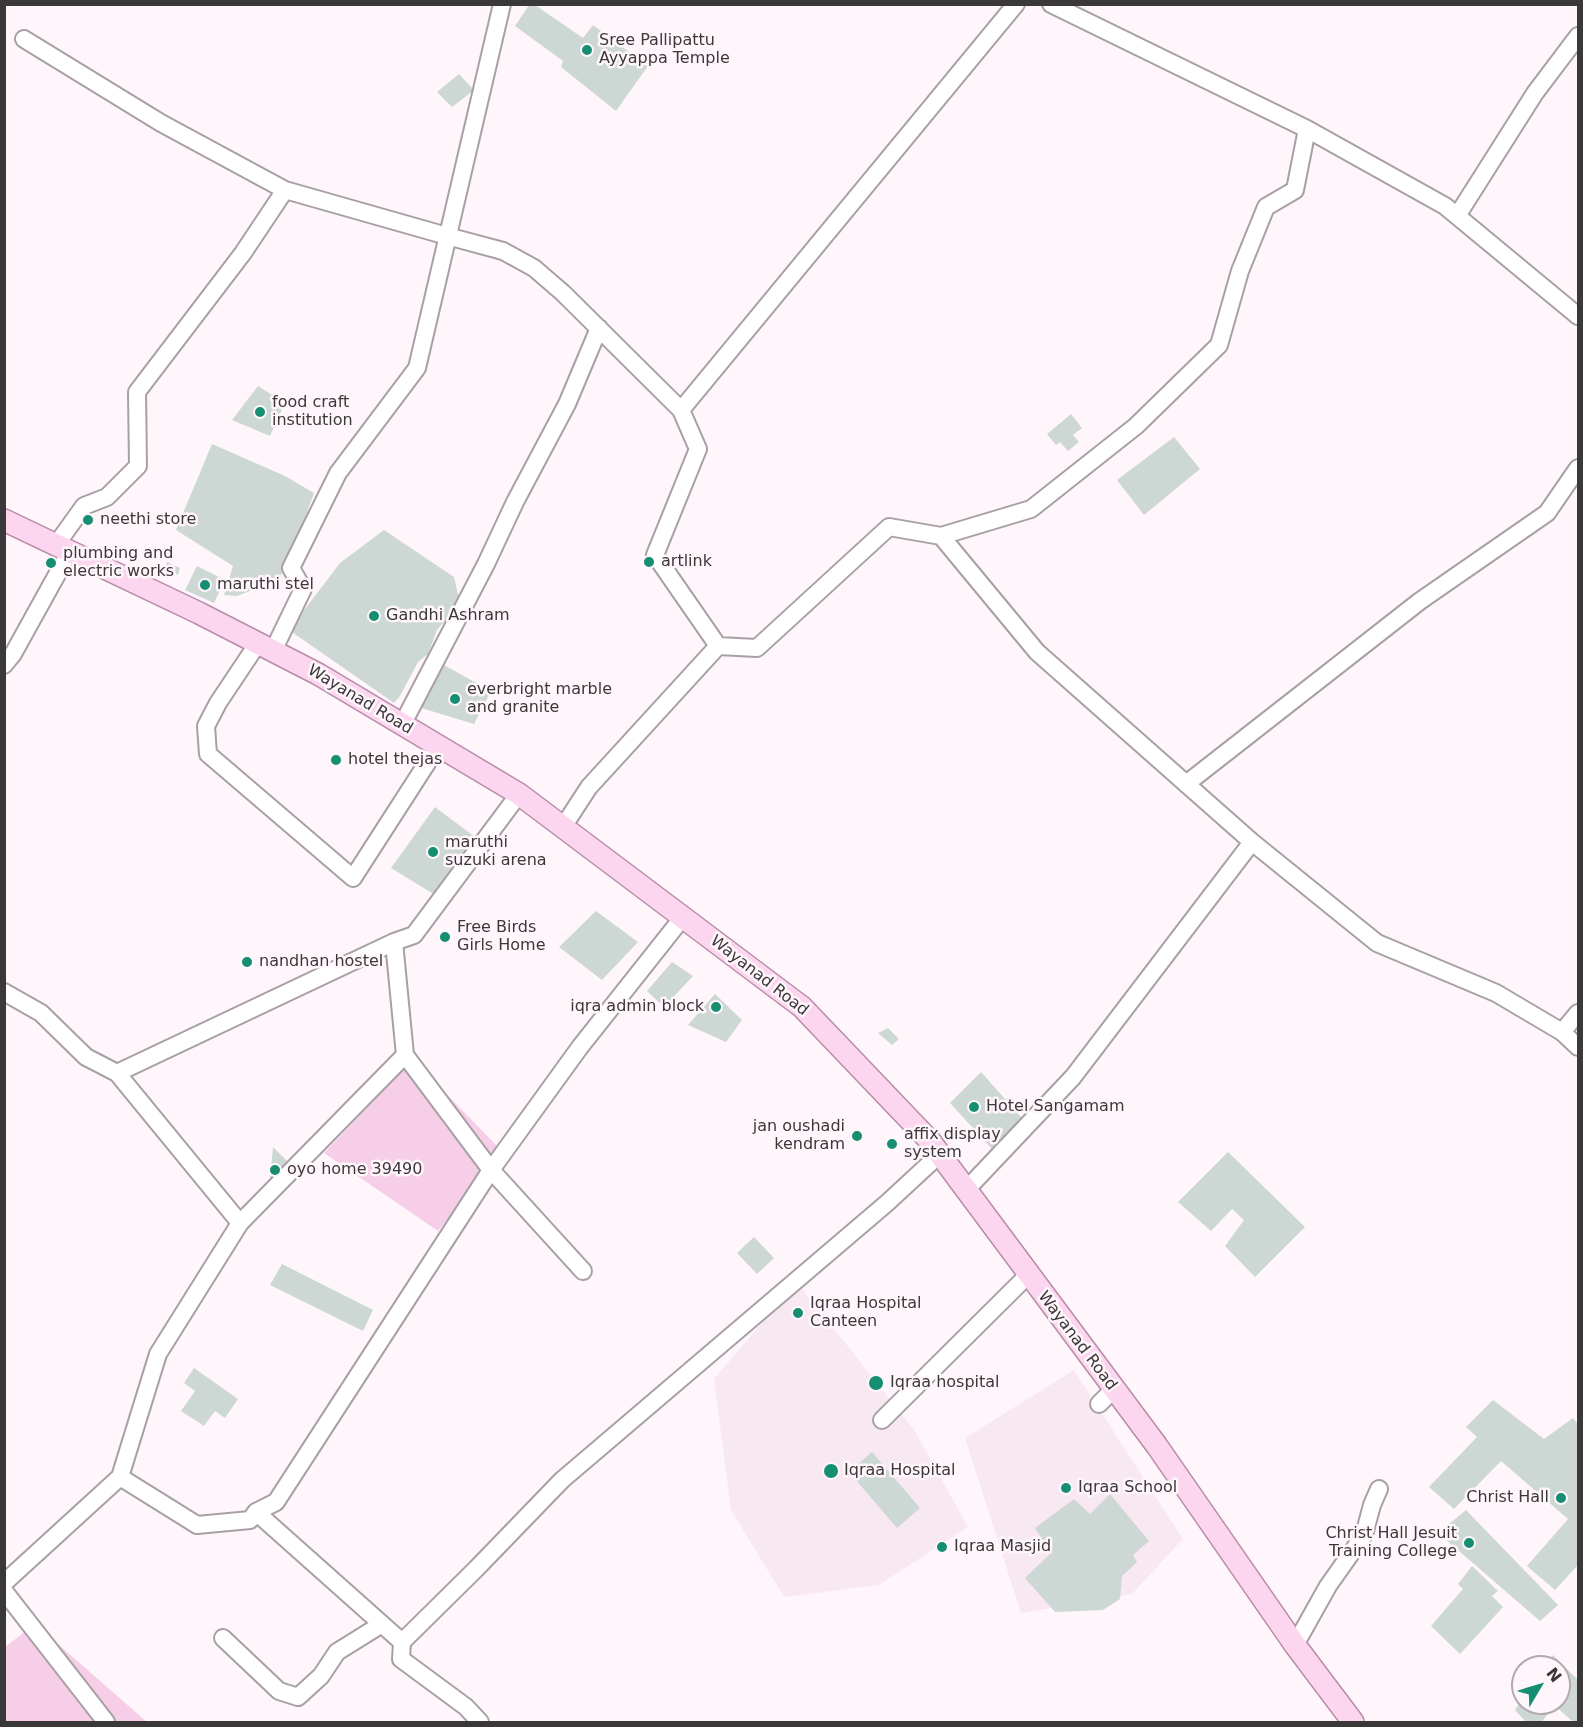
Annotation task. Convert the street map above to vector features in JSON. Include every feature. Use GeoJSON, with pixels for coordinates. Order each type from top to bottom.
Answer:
{"type":"FeatureCollection","features":[{"type":"Feature","properties":{"kind":"main road","name":"Wayanad Road"},"geometry":{"type":"LineString","coordinates":[[4,520],[318,674],[519,794],[802,1007],[930,1141],[1028,1275],[1108,1399],[1157,1446],[1295,1645],[1353,1722]]}},
{"type":"Feature","properties":{"kind":"street"},"geometry":{"type":"LineString","coordinates":[[438,746],[353,878],[208,754],[206,726],[218,703],[266,647],[303,589],[291,568],[338,473],[417,368],[502,4]]}},
{"type":"Feature","properties":{"kind":"street"},"geometry":{"type":"LineString","coordinates":[[681,410],[1016,4]]}},
{"type":"Feature","properties":{"kind":"street"},"geometry":{"type":"LineString","coordinates":[[1051,4],[1078,10],[1307,129],[1445,206],[1578,316]]}},
{"type":"Feature","properties":{"kind":"street"},"geometry":{"type":"LineString","coordinates":[[1457,216],[1535,93],[1578,36]]}},
{"type":"Feature","properties":{"kind":"street"},"geometry":{"type":"LineString","coordinates":[[24,39],[161,123],[285,190],[503,251],[534,268],[564,293],[681,410],[698,449],[655,555],[717,646]]}},
{"type":"Feature","properties":{"kind":"street"},"geometry":{"type":"LineString","coordinates":[[717,646],[757,648],[889,527],[941,536],[1031,509],[1137,426],[1219,345],[1240,271],[1266,207],[1295,190],[1307,129]]}},
{"type":"Feature","properties":{"kind":"street"},"geometry":{"type":"LineString","coordinates":[[4,665],[13,654],[84,506],[106,497],[138,466],[137,392],[243,253],[285,190]]}},
{"type":"Feature","properties":{"kind":"street"},"geometry":{"type":"LineString","coordinates":[[402,725],[567,404],[599,328]]}},
{"type":"Feature","properties":{"kind":"street"},"geometry":{"type":"LineString","coordinates":[[1186,784],[1420,601],[1547,513],[1578,468]]}},
{"type":"Feature","properties":{"kind":"street"},"geometry":{"type":"LineString","coordinates":[[941,536],[1037,652],[1252,842],[1377,943],[1496,993],[1562,1032],[1578,1047]]}},
{"type":"Feature","properties":{"kind":"street"},"geometry":{"type":"LineString","coordinates":[[563,827],[589,787],[717,646]]}},
{"type":"Feature","properties":{"kind":"street"},"geometry":{"type":"LineString","coordinates":[[117,1073],[394,942],[414,935],[519,794]]}},
{"type":"Feature","properties":{"kind":"street"},"geometry":{"type":"LineString","coordinates":[[966,1190],[1073,1077],[1252,842]]}},
{"type":"Feature","properties":{"kind":"street"},"geometry":{"type":"LineString","coordinates":[[120,1477],[197,1525],[250,1520],[256,1512],[276,1502],[491,1170],[580,1047],[683,917]]}},
{"type":"Feature","properties":{"kind":"street"},"geometry":{"type":"LineString","coordinates":[[394,942],[405,1055],[491,1170],[583,1271]]}},
{"type":"Feature","properties":{"kind":"street"},"geometry":{"type":"LineString","coordinates":[[4,992],[40,1013],[86,1057],[117,1073],[240,1223]]}},
{"type":"Feature","properties":{"kind":"street"},"geometry":{"type":"LineString","coordinates":[[1562,1032],[1578,1013]]}},
{"type":"Feature","properties":{"kind":"street"},"geometry":{"type":"LineString","coordinates":[[4,1583],[120,1477],[158,1354],[240,1223],[405,1055]]}},
{"type":"Feature","properties":{"kind":"street"},"geometry":{"type":"LineString","coordinates":[[480,1722],[466,1707],[401,1659],[402,1642],[562,1480],[887,1203],[940,1154]]}},
{"type":"Feature","properties":{"kind":"street"},"geometry":{"type":"LineString","coordinates":[[882,1420],[1028,1275]]}},
{"type":"Feature","properties":{"kind":"street"},"geometry":{"type":"LineString","coordinates":[[1295,1645],[1328,1586],[1364,1535],[1379,1489]]}},
{"type":"Feature","properties":{"kind":"street"},"geometry":{"type":"LineString","coordinates":[[256,1512],[402,1642]]}},
{"type":"Feature","properties":{"kind":"street"},"geometry":{"type":"LineString","coordinates":[[4,1591],[105,1722]]}},
{"type":"Feature","properties":{"kind":"street"},"geometry":{"type":"LineString","coordinates":[[223,1638],[279,1691],[298,1697],[321,1676],[337,1652],[382,1624]]}},
{"type":"Feature","properties":{"kind":"shaded area"},"geometry":{"type":"Polygon","coordinates":[[[413,1060],[502,1151],[438,1231],[324,1153],[413,1060]]]}},
{"type":"Feature","properties":{"kind":"shaded area","name":"Iqraa Hospital"},"geometry":{"type":"Polygon","coordinates":[[[797,1282],[915,1431],[968,1527],[879,1585],[784,1597],[731,1510],[714,1379],[797,1282]]]}},
{"type":"Feature","properties":{"kind":"shaded area","name":"Iqraa School"},"geometry":{"type":"Polygon","coordinates":[[[1074,1370],[1183,1539],[1132,1594],[1021,1613],[965,1438],[1074,1370]]]}},
{"type":"Feature","properties":{"kind":"shaded area"},"geometry":{"type":"Polygon","coordinates":[[[35,1624],[147,1722],[5,1722],[5,1647],[35,1624]]]}},
{"type":"Feature","properties":{"kind":"building","name":"Sree Pallipattu Ayyappa Temple"},"geometry":{"type":"Polygon","coordinates":[[[529,5],[535,5],[583,38],[593,25],[648,66],[616,111],[561,67],[563,61],[515,26],[529,5]]]}},
{"type":"Feature","properties":{"kind":"building"},"geometry":{"type":"Polygon","coordinates":[[[459,74],[474,90],[452,107],[437,92],[459,74]]]}},
{"type":"Feature","properties":{"kind":"building","name":"food craft institution"},"geometry":{"type":"Polygon","coordinates":[[[258,386],[285,403],[270,436],[232,420],[258,386]]]}},
{"type":"Feature","properties":{"kind":"building"},"geometry":{"type":"Polygon","coordinates":[[[1071,414],[1082,428],[1073,435],[1079,442],[1068,451],[1060,442],[1056,445],[1047,434],[1071,414]]]}},
{"type":"Feature","properties":{"kind":"building"},"geometry":{"type":"Polygon","coordinates":[[[1174,437],[1200,469],[1144,515],[1117,480],[1174,437]]]}},
{"type":"Feature","properties":{"kind":"building"},"geometry":{"type":"Polygon","coordinates":[[[212,444],[285,476],[314,493],[291,557],[278,580],[237,596],[224,595],[233,566],[176,530],[212,444]]]}},
{"type":"Feature","properties":{"kind":"building","name":"neethi store"},"geometry":{"type":"Polygon","coordinates":[[[87,514],[95,519],[91,524],[82,521],[87,514]]]}},
{"type":"Feature","properties":{"kind":"building","name":"Gandhi Ashram"},"geometry":{"type":"Polygon","coordinates":[[[384,530],[454,577],[460,603],[437,630],[428,654],[418,662],[394,703],[289,630],[340,563],[384,530]]]}},
{"type":"Feature","properties":{"kind":"building"},"geometry":{"type":"Polygon","coordinates":[[[167,562],[180,568],[178,575],[164,569],[167,562]]]}},
{"type":"Feature","properties":{"kind":"building","name":"maruthi stel"},"geometry":{"type":"Polygon","coordinates":[[[197,566],[225,580],[214,603],[185,590],[197,566]]]}},
{"type":"Feature","properties":{"kind":"building","name":"everbright marble and granite"},"geometry":{"type":"Polygon","coordinates":[[[442,664],[491,691],[474,724],[418,707],[442,664]]]}},
{"type":"Feature","properties":{"kind":"building","name":"maruthi suzuki arena"},"geometry":{"type":"Polygon","coordinates":[[[435,807],[475,837],[435,895],[391,868],[435,807]]]}},
{"type":"Feature","properties":{"kind":"building"},"geometry":{"type":"Polygon","coordinates":[[[596,911],[638,942],[602,980],[559,947],[596,911]]]}},
{"type":"Feature","properties":{"kind":"building"},"geometry":{"type":"Polygon","coordinates":[[[672,962],[693,976],[664,1007],[647,991],[672,962]]]}},
{"type":"Feature","properties":{"kind":"building","name":"iqra admin block"},"geometry":{"type":"Polygon","coordinates":[[[715,994],[742,1020],[726,1042],[688,1025],[715,994]]]}},
{"type":"Feature","properties":{"kind":"building"},"geometry":{"type":"Polygon","coordinates":[[[888,1028],[899,1039],[892,1045],[878,1033],[888,1028]]]}},
{"type":"Feature","properties":{"kind":"building"},"geometry":{"type":"Polygon","coordinates":[[[981,1072],[1022,1118],[993,1150],[950,1103],[981,1072]]]}},
{"type":"Feature","properties":{"kind":"building","name":"oyo home 39490"},"geometry":{"type":"Polygon","coordinates":[[[273,1147],[287,1161],[270,1179],[273,1147]]]}},
{"type":"Feature","properties":{"kind":"building"},"geometry":{"type":"Polygon","coordinates":[[[1228,1152],[1305,1227],[1255,1277],[1225,1246],[1244,1220],[1232,1209],[1211,1231],[1178,1202],[1228,1152]]]}},
{"type":"Feature","properties":{"kind":"building"},"geometry":{"type":"Polygon","coordinates":[[[754,1237],[774,1258],[757,1274],[737,1253],[754,1237]]]}},
{"type":"Feature","properties":{"kind":"building"},"geometry":{"type":"Polygon","coordinates":[[[282,1264],[373,1310],[363,1331],[270,1285],[282,1264]]]}},
{"type":"Feature","properties":{"kind":"building"},"geometry":{"type":"Polygon","coordinates":[[[194,1368],[238,1399],[225,1418],[215,1411],[204,1426],[181,1411],[195,1391],[184,1383],[194,1368]]]}},
{"type":"Feature","properties":{"kind":"building","name":"Christ Hall"},"geometry":{"type":"Polygon","coordinates":[[[1493,1400],[1544,1439],[1573,1418],[1578,1424],[1578,1565],[1555,1590],[1527,1566],[1568,1519],[1501,1461],[1454,1509],[1429,1487],[1477,1437],[1466,1427],[1493,1400]]]}},
{"type":"Feature","properties":{"kind":"building"},"geometry":{"type":"Polygon","coordinates":[[[872,1452],[920,1508],[897,1528],[849,1472],[872,1452]]]}},
{"type":"Feature","properties":{"kind":"building"},"geometry":{"type":"Polygon","coordinates":[[[1110,1494],[1149,1541],[1133,1555],[1137,1562],[1122,1576],[1120,1599],[1103,1610],[1055,1612],[1025,1578],[1051,1553],[1035,1528],[1074,1499],[1090,1514],[1110,1494]]]}},
{"type":"Feature","properties":{"kind":"building","name":"Christ Hall Jesuit Training College"},"geometry":{"type":"Polygon","coordinates":[[[1466,1510],[1558,1605],[1540,1621],[1438,1533],[1466,1510]]]}},
{"type":"Feature","properties":{"kind":"building"},"geometry":{"type":"Polygon","coordinates":[[[1472,1566],[1498,1591],[1492,1596],[1503,1607],[1460,1654],[1431,1626],[1463,1589],[1458,1584],[1472,1566]]]}},
{"type":"Feature","properties":{"kind":"building"},"geometry":{"type":"Polygon","coordinates":[[[1571,1673],[1578,1680],[1578,1722],[1573,1722],[1565,1715],[1571,1715],[1571,1673]]]}},
{"type":"Feature","properties":{"kind":"building"},"geometry":{"type":"Polygon","coordinates":[[[1520,1715],[1547,1715],[1542,1722],[1526,1722],[1520,1715]]]}},
{"type":"Feature","properties":{"kind":"place","name":"Sree Pallipattu Ayyappa Temple"},"geometry":{"type":"Point","coordinates":[587,50]}},
{"type":"Feature","properties":{"kind":"place","name":"food craft institution"},"geometry":{"type":"Point","coordinates":[260,412]}},
{"type":"Feature","properties":{"kind":"place","name":"neethi store"},"geometry":{"type":"Point","coordinates":[88,520]}},
{"type":"Feature","properties":{"kind":"place","name":"artlink"},"geometry":{"type":"Point","coordinates":[649,562]}},
{"type":"Feature","properties":{"kind":"place","name":"plumbing and electric works"},"geometry":{"type":"Point","coordinates":[51,563]}},
{"type":"Feature","properties":{"kind":"place","name":"maruthi stel"},"geometry":{"type":"Point","coordinates":[205,585]}},
{"type":"Feature","properties":{"kind":"place","name":"Gandhi Ashram"},"geometry":{"type":"Point","coordinates":[374,616]}},
{"type":"Feature","properties":{"kind":"place","name":"everbright marble and granite"},"geometry":{"type":"Point","coordinates":[455,699]}},
{"type":"Feature","properties":{"kind":"place","name":"hotel thejas"},"geometry":{"type":"Point","coordinates":[336,760]}},
{"type":"Feature","properties":{"kind":"place","name":"maruthi suzuki arena"},"geometry":{"type":"Point","coordinates":[433,852]}},
{"type":"Feature","properties":{"kind":"place","name":"Free Birds Girls Home"},"geometry":{"type":"Point","coordinates":[445,937]}},
{"type":"Feature","properties":{"kind":"place","name":"nandhan hostel"},"geometry":{"type":"Point","coordinates":[247,962]}},
{"type":"Feature","properties":{"kind":"place","name":"iqra admin block"},"geometry":{"type":"Point","coordinates":[716,1007]}},
{"type":"Feature","properties":{"kind":"place","name":"Hotel Sangamam"},"geometry":{"type":"Point","coordinates":[974,1107]}},
{"type":"Feature","properties":{"kind":"place","name":"jan oushadi kendram"},"geometry":{"type":"Point","coordinates":[857,1136]}},
{"type":"Feature","properties":{"kind":"place","name":"affix display system"},"geometry":{"type":"Point","coordinates":[892,1144]}},
{"type":"Feature","properties":{"kind":"place","name":"oyo home 39490"},"geometry":{"type":"Point","coordinates":[275,1170]}},
{"type":"Feature","properties":{"kind":"place","name":"Iqraa Hospital Canteen"},"geometry":{"type":"Point","coordinates":[798,1313]}},
{"type":"Feature","properties":{"kind":"place","name":"Iqraa hospital"},"geometry":{"type":"Point","coordinates":[876,1383]}},
{"type":"Feature","properties":{"kind":"place","name":"Iqraa Hospital"},"geometry":{"type":"Point","coordinates":[831,1471]}},
{"type":"Feature","properties":{"kind":"place","name":"Iqraa School"},"geometry":{"type":"Point","coordinates":[1066,1488]}},
{"type":"Feature","properties":{"kind":"place","name":"Christ Hall"},"geometry":{"type":"Point","coordinates":[1561,1498]}},
{"type":"Feature","properties":{"kind":"place","name":"Christ Hall Jesuit Training College"},"geometry":{"type":"Point","coordinates":[1469,1543]}},
{"type":"Feature","properties":{"kind":"place","name":"Iqraa Masjid"},"geometry":{"type":"Point","coordinates":[942,1547]}}]}
